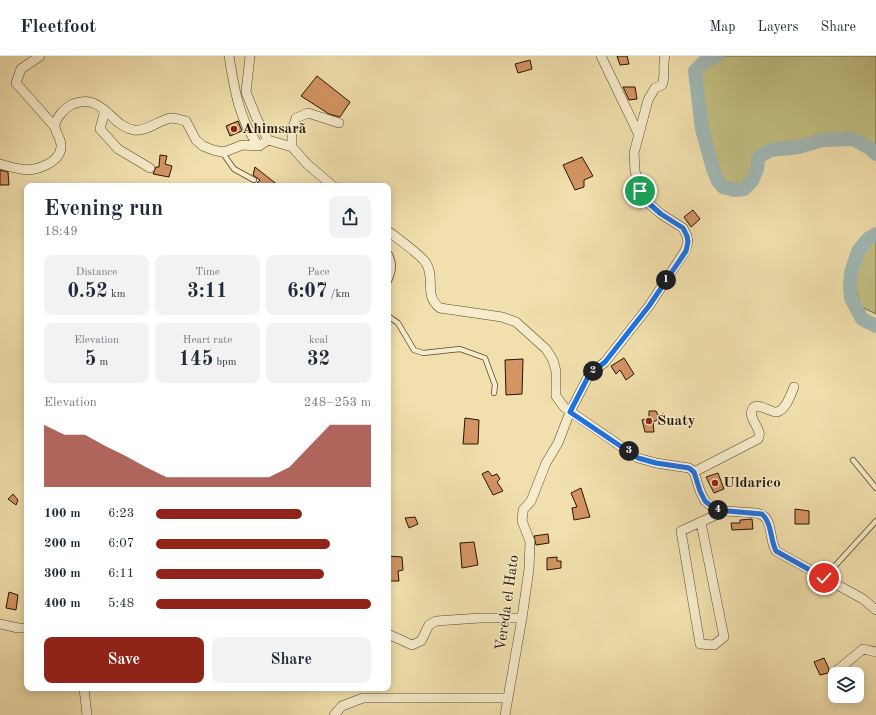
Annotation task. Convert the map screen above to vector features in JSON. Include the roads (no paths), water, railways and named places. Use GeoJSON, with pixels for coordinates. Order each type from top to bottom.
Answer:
{"type":"FeatureCollection","features":[{"type":"Feature","properties":{"kind":"street"},"geometry":{"type":"LineString","coordinates":[[0,164],[22,170],[35,169],[54,161],[61,152],[62,144],[55,127],[16,83],[21,69],[40,56]]}},
{"type":"Feature","properties":{"kind":"street"},"geometry":{"type":"LineString","coordinates":[[229,56],[241,111],[250,134],[259,146]]}},
{"type":"Feature","properties":{"kind":"street"},"geometry":{"type":"LineString","coordinates":[[250,56],[246,92],[257,119],[268,140],[292,147],[307,164],[329,183]]}},
{"type":"Feature","properties":{"kind":"street"},"geometry":{"type":"LineString","coordinates":[[602,56],[639,134]]}},
{"type":"Feature","properties":{"kind":"street","name":"Vereda el Hato"},"geometry":{"type":"LineString","coordinates":[[505,715],[529,569],[530,541],[522,521],[523,510],[531,501],[546,463],[558,443],[570,412],[589,375],[605,362],[649,306],[686,251],[688,242],[683,228],[661,214],[642,196],[635,171],[634,153],[648,100],[655,88],[662,85],[665,78],[663,70],[665,56]]}},
{"type":"Feature","properties":{"kind":"street"},"geometry":{"type":"LineString","coordinates":[[55,127],[58,116],[72,104],[92,102],[102,106],[124,127],[135,130],[148,128],[161,121],[173,118],[186,121],[196,140],[203,146],[222,152],[242,145],[259,146],[268,140]]}},
{"type":"Feature","properties":{"kind":"street"},"geometry":{"type":"LineString","coordinates":[[105,110],[100,129],[118,149],[150,168]]}},
{"type":"Feature","properties":{"kind":"street"},"geometry":{"type":"LineString","coordinates":[[292,147],[292,131],[296,118],[308,113],[339,123]]}},
{"type":"Feature","properties":{"kind":"street"},"geometry":{"type":"LineString","coordinates":[[391,236],[425,261],[430,270],[431,298],[434,303],[440,308],[502,317],[516,322],[546,349],[553,360],[556,371],[556,396],[560,403],[570,412],[638,458],[656,463],[689,468],[694,472],[705,501],[720,514]]}},
{"type":"Feature","properties":{"kind":"street"},"geometry":{"type":"LineString","coordinates":[[694,472],[758,439],[760,433],[751,415],[753,408],[760,407],[774,412],[780,411],[783,409],[794,387]]}},
{"type":"Feature","properties":{"kind":"street"},"geometry":{"type":"LineString","coordinates":[[701,523],[724,637],[714,645],[700,644],[681,531],[720,514],[762,514],[766,518],[776,551],[864,599],[876,610]]}},
{"type":"Feature","properties":{"kind":"street"},"geometry":{"type":"LineString","coordinates":[[391,636],[412,646],[421,641],[429,625],[436,621],[480,618],[522,618]]}},
{"type":"Feature","properties":{"kind":"street"},"geometry":{"type":"LineString","coordinates":[[0,624],[24,628]]}},
{"type":"Feature","properties":{"kind":"street"},"geometry":{"type":"LineString","coordinates":[[841,667],[863,648],[876,652]]}},
{"type":"Feature","properties":{"kind":"street"},"geometry":{"type":"LineString","coordinates":[[84,691],[87,715]]}},
{"type":"Feature","properties":{"kind":"street"},"geometry":{"type":"LineString","coordinates":[[334,715],[342,706],[363,698],[508,698]]}},
{"type":"Feature","properties":{"kind":"lane"},"geometry":{"type":"LineString","coordinates":[[222,152],[234,170],[254,180]]}},
{"type":"Feature","properties":{"kind":"lane"},"geometry":{"type":"LineString","coordinates":[[391,255],[393,258],[391,277]]}},
{"type":"Feature","properties":{"kind":"lane"},"geometry":{"type":"LineString","coordinates":[[391,318],[398,323],[414,350],[424,353],[460,349],[485,358],[495,385],[494,393]]}},
{"type":"Feature","properties":{"kind":"lane"},"geometry":{"type":"LineString","coordinates":[[853,460],[876,488]]}},
{"type":"Feature","properties":{"kind":"lane"},"geometry":{"type":"LineString","coordinates":[[824,578],[876,521]]}},
{"type":"Feature","properties":{"kind":"waterway"},"geometry":{"type":"LineString","coordinates":[[717,56],[705,61],[695,71],[702,129],[713,169],[718,181],[723,187],[734,190],[744,189],[752,181],[757,169],[758,159],[771,150],[799,147],[822,140],[853,139],[871,149],[876,154]]}},
{"type":"Feature","properties":{"kind":"waterway"},"geometry":{"type":"LineString","coordinates":[[876,234],[869,238],[858,251],[851,273],[850,286],[851,298],[862,319],[876,326]]}},
{"type":"Feature","properties":{"kind":"place","name":"Ahimsarã"},"geometry":{"type":"Point","coordinates":[234,129]}},
{"type":"Feature","properties":{"kind":"place","name":"Suaty"},"geometry":{"type":"Point","coordinates":[649,421]}},
{"type":"Feature","properties":{"kind":"place","name":"Uldarico"},"geometry":{"type":"Point","coordinates":[715,483]}}]}
